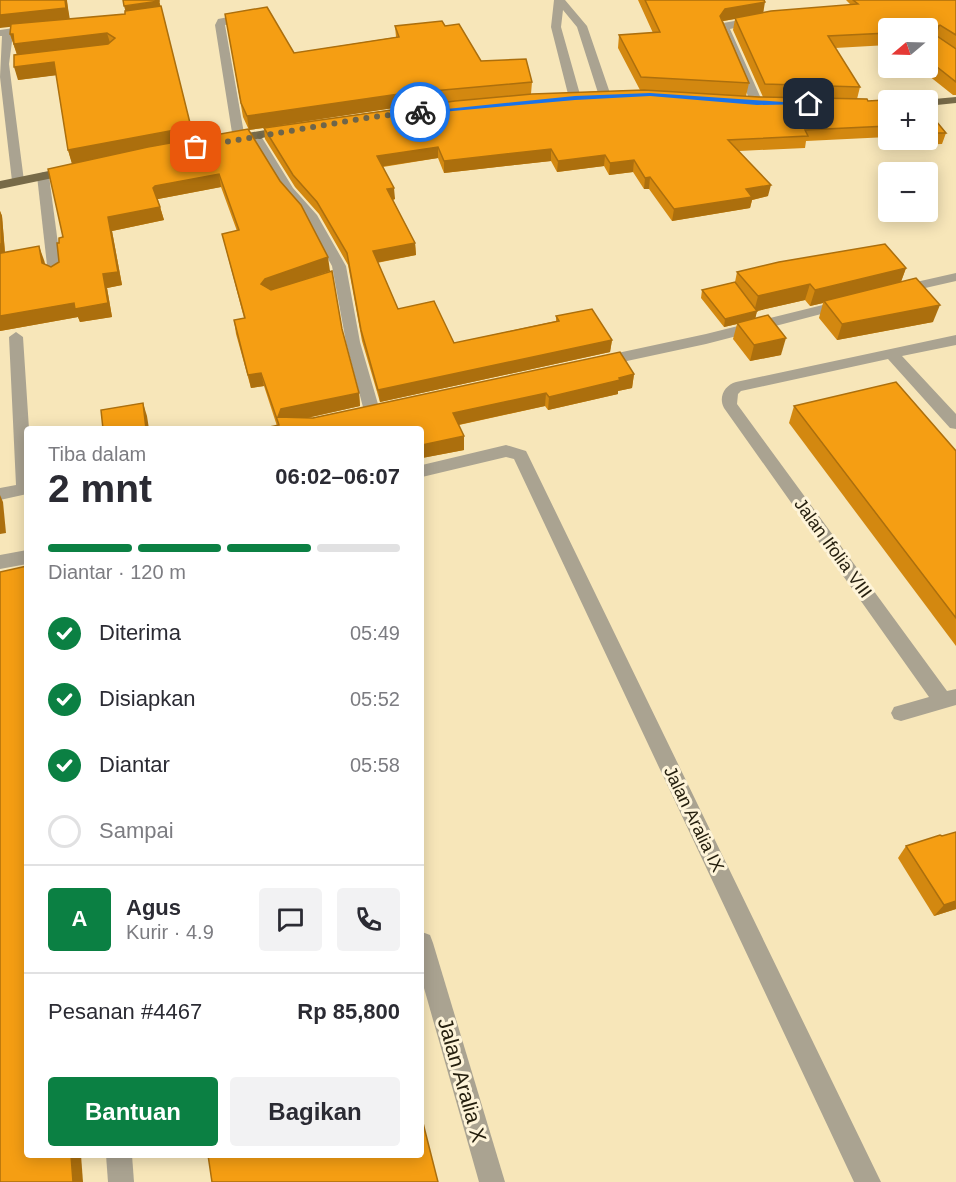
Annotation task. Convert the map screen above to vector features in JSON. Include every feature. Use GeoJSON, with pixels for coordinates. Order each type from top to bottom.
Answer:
{"type":"FeatureCollection","features":[{"type":"Feature","properties":{"kind":"main road"},"geometry":{"type":"LineString","coordinates":[[938,102],[956,100]]}},
{"type":"Feature","properties":{"kind":"main road"},"geometry":{"type":"LineString","coordinates":[[216,143],[302,128]]}},
{"type":"Feature","properties":{"kind":"main road"},"geometry":{"type":"LineString","coordinates":[[0,185],[89,167]]}},
{"type":"Feature","properties":{"kind":"street"},"geometry":{"type":"LineString","coordinates":[[560,0],[556,27],[573,40],[590,97],[573,40],[582,26],[560,0]]}},
{"type":"Feature","properties":{"kind":"street"},"geometry":{"type":"LineString","coordinates":[[239,139],[220,25],[222,21],[230,18],[258,16]]}},
{"type":"Feature","properties":{"kind":"street"},"geometry":{"type":"LineString","coordinates":[[757,103],[725,29],[727,25],[734,23],[772,18]]}},
{"type":"Feature","properties":{"kind":"street"},"geometry":{"type":"LineString","coordinates":[[18,181],[4,32],[44,27]]}},
{"type":"Feature","properties":{"kind":"street"},"geometry":{"type":"LineString","coordinates":[[255,136],[288,190],[311,215],[339,266],[336,276],[373,411]]}},
{"type":"Feature","properties":{"kind":"street"},"geometry":{"type":"LineString","coordinates":[[43,176],[55,274]]}},
{"type":"Feature","properties":{"kind":"street"},"geometry":{"type":"LineString","coordinates":[[889,292],[956,277]]}},
{"type":"Feature","properties":{"kind":"street"},"geometry":{"type":"LineString","coordinates":[[579,366],[706,339],[855,301]]}},
{"type":"Feature","properties":{"kind":"street"},"geometry":{"type":"LineString","coordinates":[[16,337],[24,458]]}},
{"type":"Feature","properties":{"kind":"street"},"geometry":{"type":"LineString","coordinates":[[892,354],[956,340]]}},
{"type":"Feature","properties":{"kind":"street"},"geometry":{"type":"LineString","coordinates":[[892,354],[956,424]]}},
{"type":"Feature","properties":{"kind":"street","name":"Jalan Ifolia VIII"},"geometry":{"type":"LineString","coordinates":[[892,354],[736,387],[730,393],[729,404],[950,699]]}},
{"type":"Feature","properties":{"kind":"street","name":"Jalan Aralia IX"},"geometry":{"type":"LineString","coordinates":[[424,471],[506,451],[520,455],[868,1182]]}},
{"type":"Feature","properties":{"kind":"street"},"geometry":{"type":"LineString","coordinates":[[0,494],[24,488]]}},
{"type":"Feature","properties":{"kind":"street"},"geometry":{"type":"LineString","coordinates":[[0,562],[24,558]]}},
{"type":"Feature","properties":{"kind":"street"},"geometry":{"type":"LineString","coordinates":[[901,713],[950,699]]}},
{"type":"Feature","properties":{"kind":"street","name":"Jalan Aralia X"},"geometry":{"type":"LineString","coordinates":[[424,950],[492,1182]]}},
{"type":"Feature","properties":{"kind":"street"},"geometry":{"type":"LineString","coordinates":[[119,1158],[121,1182]]}},
{"type":"Feature","properties":{"kind":"building"},"geometry":{"type":"Polygon","coordinates":[[[0,0],[65,0],[66,8],[0,15],[0,0]]]}},
{"type":"Feature","properties":{"kind":"building"},"geometry":{"type":"Polygon","coordinates":[[[123,0],[159,0],[159,1],[124,6],[123,0]]]}},
{"type":"Feature","properties":{"kind":"building"},"geometry":{"type":"Polygon","coordinates":[[[645,0],[764,0],[765,2],[725,9],[720,16],[749,83],[641,77],[619,35],[660,32],[645,0]]]}},
{"type":"Feature","properties":{"kind":"building"},"geometry":{"type":"Polygon","coordinates":[[[853,0],[956,0],[956,35],[938,26],[938,18],[878,18],[878,34],[828,36],[860,87],[765,84],[735,18],[771,11],[858,4],[853,0]]]}},
{"type":"Feature","properties":{"kind":"building"},"geometry":{"type":"Polygon","coordinates":[[[161,6],[191,127],[68,150],[54,62],[14,67],[14,55],[108,44],[115,38],[107,33],[14,44],[13,34],[10,34],[11,24],[125,14],[125,11],[161,6]]]}},
{"type":"Feature","properties":{"kind":"building"},"geometry":{"type":"Polygon","coordinates":[[[267,7],[294,53],[399,37],[395,26],[442,21],[445,26],[459,24],[481,61],[526,59],[532,82],[399,94],[247,116],[241,103],[225,14],[267,7]]]}},
{"type":"Feature","properties":{"kind":"building"},"geometry":{"type":"Polygon","coordinates":[[[938,37],[956,49],[956,82],[938,68],[938,37]]]}},
{"type":"Feature","properties":{"kind":"building"},"geometry":{"type":"Polygon","coordinates":[[[644,90],[759,97],[867,99],[868,101],[878,100],[878,126],[805,130],[808,136],[728,140],[771,185],[746,189],[752,197],[674,209],[650,177],[645,178],[634,160],[610,163],[605,155],[558,161],[551,149],[444,161],[438,147],[377,156],[394,188],[387,189],[415,243],[373,251],[398,309],[434,301],[454,343],[559,321],[556,316],[592,309],[612,340],[378,390],[361,330],[347,253],[317,202],[293,175],[264,128],[455,101],[532,94],[644,90]]]}},
{"type":"Feature","properties":{"kind":"building"},"geometry":{"type":"Polygon","coordinates":[[[938,123],[946,133],[938,133],[938,123]]]}},
{"type":"Feature","properties":{"kind":"building"},"geometry":{"type":"Polygon","coordinates":[[[248,129],[280,181],[301,205],[328,257],[265,279],[261,284],[271,290],[332,271],[342,329],[359,393],[281,409],[278,417],[313,418],[620,352],[634,374],[619,378],[620,380],[549,397],[546,393],[453,413],[464,436],[424,445],[424,426],[274,426],[279,425],[261,373],[248,375],[234,320],[245,318],[222,234],[239,230],[219,174],[155,186],[153,188],[160,207],[108,217],[118,272],[103,274],[108,303],[75,309],[74,303],[0,316],[0,243],[1,253],[39,246],[42,263],[51,267],[59,262],[57,243],[59,243],[59,238],[63,237],[48,169],[148,147],[248,129]]]}},
{"type":"Feature","properties":{"kind":"building"},"geometry":{"type":"Polygon","coordinates":[[[885,244],[906,268],[815,290],[810,284],[758,296],[737,272],[779,262],[885,244]]]}},
{"type":"Feature","properties":{"kind":"building"},"geometry":{"type":"Polygon","coordinates":[[[916,278],[940,305],[842,324],[824,301],[916,278]]]}},
{"type":"Feature","properties":{"kind":"building"},"geometry":{"type":"Polygon","coordinates":[[[735,282],[757,311],[725,319],[702,290],[735,282]]]}},
{"type":"Feature","properties":{"kind":"building"},"geometry":{"type":"Polygon","coordinates":[[[768,315],[786,338],[754,345],[737,323],[768,315]]]}},
{"type":"Feature","properties":{"kind":"building"},"geometry":{"type":"Polygon","coordinates":[[[896,382],[956,451],[956,618],[794,406],[896,382]]]}},
{"type":"Feature","properties":{"kind":"building"},"geometry":{"type":"Polygon","coordinates":[[[143,403],[146,426],[103,426],[101,410],[143,403]]]}},
{"type":"Feature","properties":{"kind":"building"},"geometry":{"type":"Polygon","coordinates":[[[24,567],[24,1158],[71,1158],[73,1182],[0,1182],[0,572],[24,567]]]}},
{"type":"Feature","properties":{"kind":"building"},"geometry":{"type":"Polygon","coordinates":[[[956,832],[956,901],[944,905],[906,846],[956,832]]]}},
{"type":"Feature","properties":{"kind":"building"},"geometry":{"type":"Polygon","coordinates":[[[424,1127],[438,1182],[212,1182],[208,1158],[424,1158],[424,1127]]]}},
{"type":"Feature","properties":{"kind":"way so far"},"geometry":{"type":"LineString","coordinates":[[196,147],[372,117],[420,112]]}},
{"type":"Feature","properties":{"kind":"route"},"geometry":{"type":"LineString","coordinates":[[420,112],[575,98],[650,95],[757,103],[809,104]]}}]}
